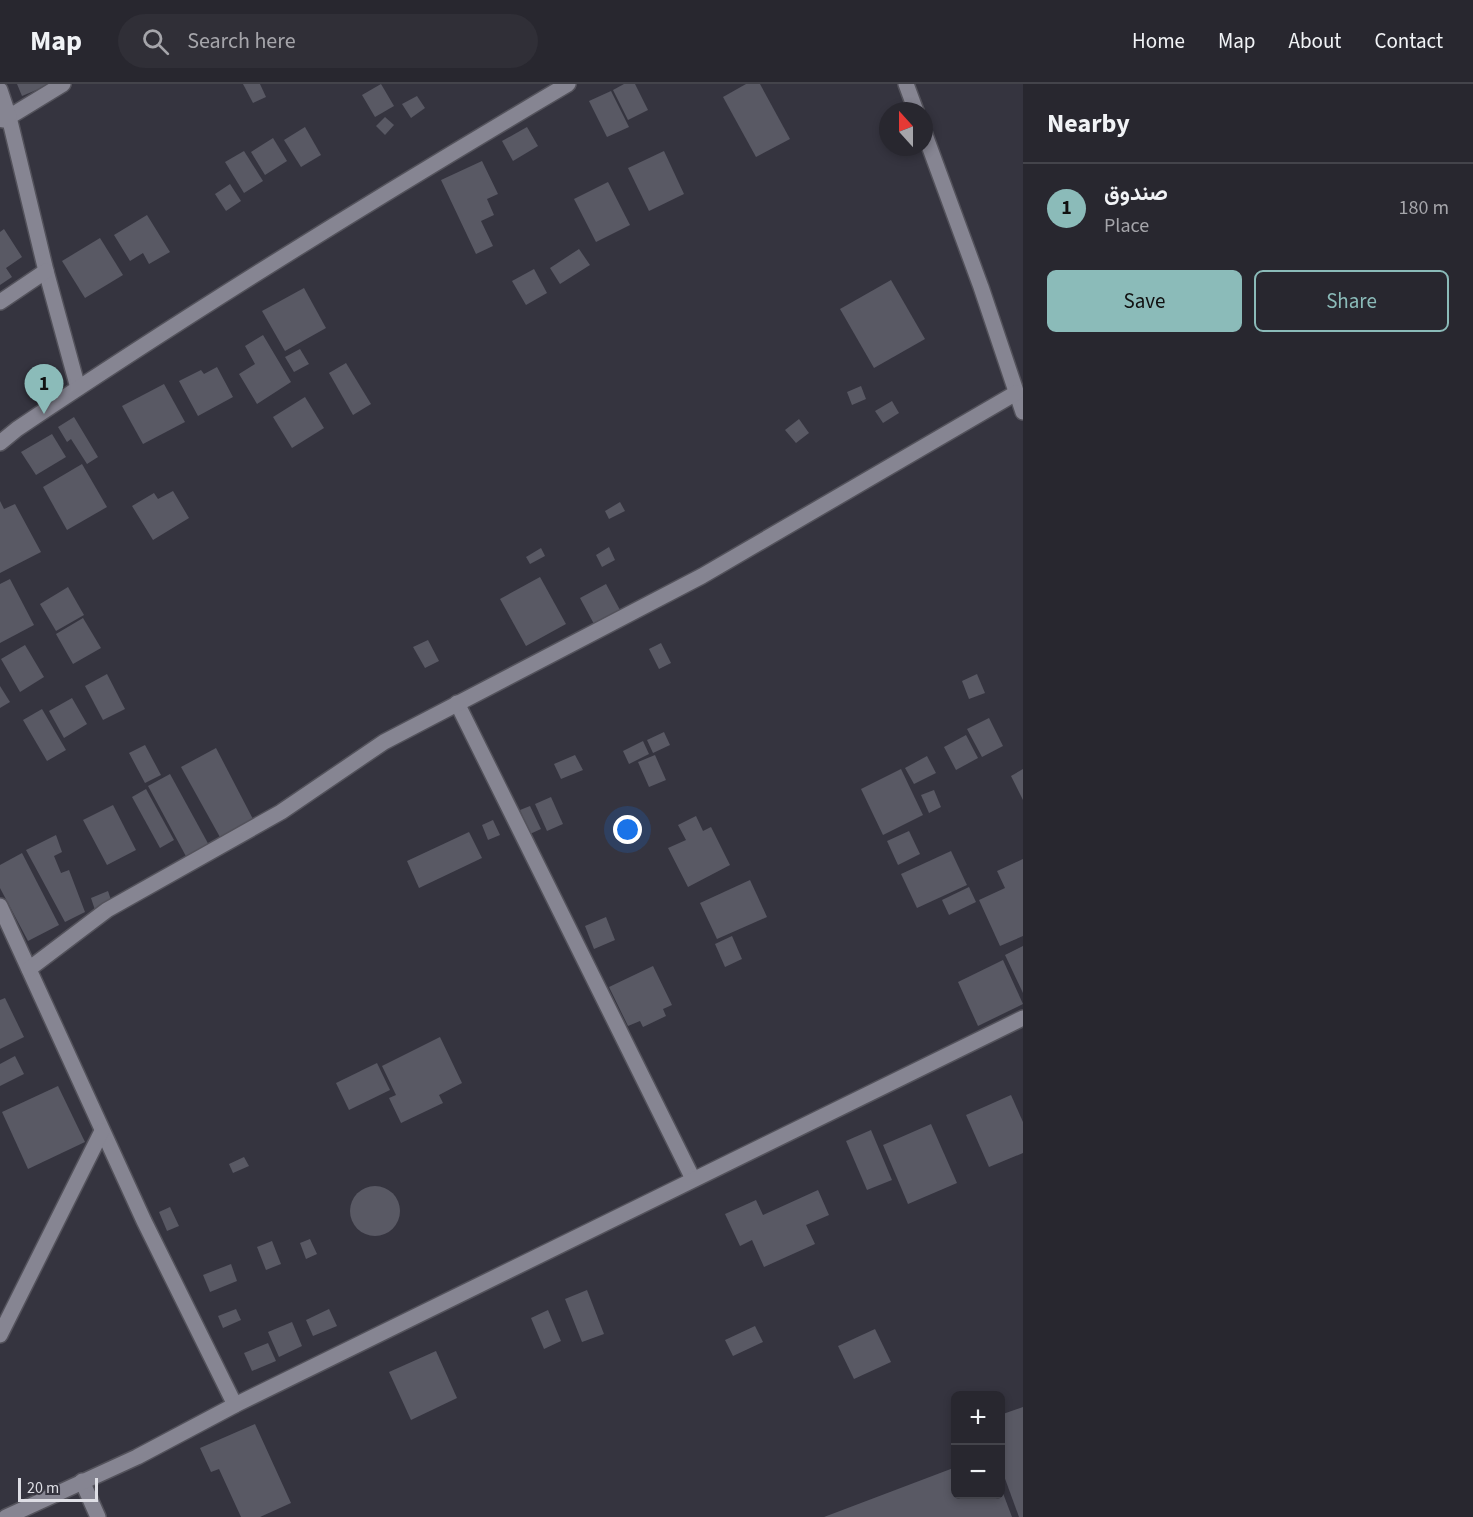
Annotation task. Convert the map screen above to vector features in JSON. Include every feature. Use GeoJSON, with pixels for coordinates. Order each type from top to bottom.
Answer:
{"type":"FeatureCollection","features":[{"type":"Feature","properties":{"kind":"street"},"geometry":{"type":"LineString","coordinates":[[5,119],[63,84]]}},
{"type":"Feature","properties":{"kind":"street"},"geometry":{"type":"LineString","coordinates":[[0,443],[78,388],[469,142],[568,84]]}},
{"type":"Feature","properties":{"kind":"street"},"geometry":{"type":"LineString","coordinates":[[906,84],[913,102]]}},
{"type":"Feature","properties":{"kind":"street"},"geometry":{"type":"LineString","coordinates":[[0,90],[5,119],[78,388]]}},
{"type":"Feature","properties":{"kind":"street"},"geometry":{"type":"LineString","coordinates":[[933,156],[981,287],[1023,412]]}},
{"type":"Feature","properties":{"kind":"street"},"geometry":{"type":"LineString","coordinates":[[0,302],[46,271]]}},
{"type":"Feature","properties":{"kind":"street"},"geometry":{"type":"LineString","coordinates":[[29,969],[107,910],[281,812],[384,742],[702,576],[1016,393]]}},
{"type":"Feature","properties":{"kind":"street"},"geometry":{"type":"LineString","coordinates":[[457,703],[693,1179]]}},
{"type":"Feature","properties":{"kind":"street"},"geometry":{"type":"LineString","coordinates":[[0,906],[144,1221],[235,1405]]}},
{"type":"Feature","properties":{"kind":"street"},"geometry":{"type":"LineString","coordinates":[[6,1517],[137,1457],[235,1405],[1023,1018]]}},
{"type":"Feature","properties":{"kind":"street"},"geometry":{"type":"LineString","coordinates":[[0,1335],[102,1131]]}},
{"type":"Feature","properties":{"kind":"street"},"geometry":{"type":"LineString","coordinates":[[82,1481],[98,1517]]}},
{"type":"Feature","properties":{"kind":"building"},"geometry":{"type":"Polygon","coordinates":[[[17,84],[51,84],[22,96],[17,84]]]}},
{"type":"Feature","properties":{"kind":"building"},"geometry":{"type":"Polygon","coordinates":[[[243,84],[260,84],[266,97],[253,103],[243,84]]]}},
{"type":"Feature","properties":{"kind":"building"},"geometry":{"type":"Polygon","coordinates":[[[381,84],[394,106],[375,117],[362,95],[381,84]]]}},
{"type":"Feature","properties":{"kind":"building"},"geometry":{"type":"Polygon","coordinates":[[[624,84],[635,84],[648,110],[628,120],[613,90],[624,84]]]}},
{"type":"Feature","properties":{"kind":"building"},"geometry":{"type":"Polygon","coordinates":[[[746,84],[760,84],[790,139],[756,157],[723,97],[746,84]]]}},
{"type":"Feature","properties":{"kind":"building"},"geometry":{"type":"Polygon","coordinates":[[[611,91],[629,127],[607,137],[589,101],[611,91]]]}},
{"type":"Feature","properties":{"kind":"building"},"geometry":{"type":"Polygon","coordinates":[[[417,96],[425,108],[411,118],[402,104],[417,96]]]}},
{"type":"Feature","properties":{"kind":"building"},"geometry":{"type":"Polygon","coordinates":[[[385,117],[394,125],[385,135],[376,126],[385,117]]]}},
{"type":"Feature","properties":{"kind":"building"},"geometry":{"type":"Polygon","coordinates":[[[305,127],[321,155],[301,167],[284,140],[305,127]]]}},
{"type":"Feature","properties":{"kind":"building"},"geometry":{"type":"Polygon","coordinates":[[[527,127],[538,146],[513,161],[502,141],[527,127]]]}},
{"type":"Feature","properties":{"kind":"building"},"geometry":{"type":"Polygon","coordinates":[[[273,138],[287,161],[265,175],[251,152],[273,138]]]}},
{"type":"Feature","properties":{"kind":"building"},"geometry":{"type":"Polygon","coordinates":[[[244,151],[263,181],[244,193],[225,162],[244,151]]]}},
{"type":"Feature","properties":{"kind":"building"},"geometry":{"type":"Polygon","coordinates":[[[664,151],[684,194],[649,211],[628,168],[664,151]]]}},
{"type":"Feature","properties":{"kind":"building"},"geometry":{"type":"Polygon","coordinates":[[[482,161],[498,194],[487,199],[494,215],[481,221],[493,246],[476,254],[441,180],[482,161]]]}},
{"type":"Feature","properties":{"kind":"building"},"geometry":{"type":"Polygon","coordinates":[[[608,182],[630,225],[596,242],[574,199],[608,182]]]}},
{"type":"Feature","properties":{"kind":"building"},"geometry":{"type":"Polygon","coordinates":[[[230,184],[241,201],[226,211],[215,194],[230,184]]]}},
{"type":"Feature","properties":{"kind":"building"},"geometry":{"type":"Polygon","coordinates":[[[147,215],[170,252],[149,264],[143,253],[130,261],[114,235],[147,215]]]}},
{"type":"Feature","properties":{"kind":"building"},"geometry":{"type":"Polygon","coordinates":[[[4,229],[22,257],[6,268],[12,277],[0,285],[0,232],[4,229]]]}},
{"type":"Feature","properties":{"kind":"building"},"geometry":{"type":"Polygon","coordinates":[[[100,238],[123,275],[85,298],[62,261],[100,238]]]}},
{"type":"Feature","properties":{"kind":"building"},"geometry":{"type":"Polygon","coordinates":[[[579,249],[590,265],[560,284],[550,268],[579,249]]]}},
{"type":"Feature","properties":{"kind":"building"},"geometry":{"type":"Polygon","coordinates":[[[534,269],[547,293],[526,305],[512,281],[534,269]]]}},
{"type":"Feature","properties":{"kind":"building"},"geometry":{"type":"Polygon","coordinates":[[[891,280],[925,339],[874,368],[840,309],[891,280]]]}},
{"type":"Feature","properties":{"kind":"building"},"geometry":{"type":"Polygon","coordinates":[[[304,288],[326,328],[285,351],[262,311],[304,288]]]}},
{"type":"Feature","properties":{"kind":"building"},"geometry":{"type":"Polygon","coordinates":[[[263,335],[291,382],[257,404],[239,374],[255,364],[245,346],[263,335]]]}},
{"type":"Feature","properties":{"kind":"building"},"geometry":{"type":"Polygon","coordinates":[[[300,349],[309,364],[294,372],[285,357],[300,349]]]}},
{"type":"Feature","properties":{"kind":"building"},"geometry":{"type":"Polygon","coordinates":[[[346,363],[371,404],[353,415],[329,373],[346,363]]]}},
{"type":"Feature","properties":{"kind":"building"},"geometry":{"type":"Polygon","coordinates":[[[217,367],[233,397],[198,416],[179,381],[201,370],[204,374],[217,367]]]}},
{"type":"Feature","properties":{"kind":"building"},"geometry":{"type":"Polygon","coordinates":[[[164,384],[185,422],[143,444],[122,406],[164,384]]]}},
{"type":"Feature","properties":{"kind":"building"},"geometry":{"type":"Polygon","coordinates":[[[861,386],[866,399],[852,405],[847,392],[861,386]]]}},
{"type":"Feature","properties":{"kind":"building"},"geometry":{"type":"Polygon","coordinates":[[[305,397],[324,428],[292,448],[273,417],[305,397]]]}},
{"type":"Feature","properties":{"kind":"building"},"geometry":{"type":"Polygon","coordinates":[[[892,401],[899,413],[883,423],[875,411],[892,401]]]}},
{"type":"Feature","properties":{"kind":"building"},"geometry":{"type":"Polygon","coordinates":[[[74,417],[98,457],[87,464],[71,439],[67,442],[58,427],[74,417]]]}},
{"type":"Feature","properties":{"kind":"building"},"geometry":{"type":"Polygon","coordinates":[[[799,419],[809,433],[796,443],[785,430],[799,419]]]}},
{"type":"Feature","properties":{"kind":"building"},"geometry":{"type":"Polygon","coordinates":[[[52,434],[66,457],[36,475],[21,452],[52,434]]]}},
{"type":"Feature","properties":{"kind":"building"},"geometry":{"type":"Polygon","coordinates":[[[82,464],[107,507],[67,530],[43,487],[82,464]]]}},
{"type":"Feature","properties":{"kind":"building"},"geometry":{"type":"Polygon","coordinates":[[[173,491],[189,518],[153,540],[132,506],[154,493],[158,499],[173,491]]]}},
{"type":"Feature","properties":{"kind":"building"},"geometry":{"type":"Polygon","coordinates":[[[0,501],[4,509],[15,504],[41,552],[0,573],[0,501]]]}},
{"type":"Feature","properties":{"kind":"building"},"geometry":{"type":"Polygon","coordinates":[[[620,502],[625,511],[609,519],[605,511],[620,502]]]}},
{"type":"Feature","properties":{"kind":"building"},"geometry":{"type":"Polygon","coordinates":[[[609,547],[615,560],[602,567],[596,555],[609,547]]]}},
{"type":"Feature","properties":{"kind":"building"},"geometry":{"type":"Polygon","coordinates":[[[541,548],[545,556],[530,564],[526,557],[541,548]]]}},
{"type":"Feature","properties":{"kind":"building"},"geometry":{"type":"Polygon","coordinates":[[[540,577],[566,624],[526,646],[500,599],[540,577]]]}},
{"type":"Feature","properties":{"kind":"building"},"geometry":{"type":"Polygon","coordinates":[[[10,579],[34,625],[0,643],[0,584],[10,579]]]}},
{"type":"Feature","properties":{"kind":"building"},"geometry":{"type":"Polygon","coordinates":[[[606,584],[620,610],[594,624],[580,598],[606,584]]]}},
{"type":"Feature","properties":{"kind":"building"},"geometry":{"type":"Polygon","coordinates":[[[68,587],[84,615],[56,631],[40,604],[68,587]]]}},
{"type":"Feature","properties":{"kind":"building"},"geometry":{"type":"Polygon","coordinates":[[[83,618],[101,648],[73,664],[56,634],[83,618]]]}},
{"type":"Feature","properties":{"kind":"building"},"geometry":{"type":"Polygon","coordinates":[[[428,640],[439,661],[425,668],[413,647],[428,640]]]}},
{"type":"Feature","properties":{"kind":"building"},"geometry":{"type":"Polygon","coordinates":[[[661,643],[671,663],[659,669],[649,649],[661,643]]]}},
{"type":"Feature","properties":{"kind":"building"},"geometry":{"type":"Polygon","coordinates":[[[25,645],[44,677],[20,692],[1,659],[25,645]]]}},
{"type":"Feature","properties":{"kind":"building"},"geometry":{"type":"Polygon","coordinates":[[[107,674],[125,709],[103,720],[85,686],[107,674]]]}},
{"type":"Feature","properties":{"kind":"building"},"geometry":{"type":"Polygon","coordinates":[[[977,674],[985,693],[969,699],[962,681],[977,674]]]}},
{"type":"Feature","properties":{"kind":"building"},"geometry":{"type":"Polygon","coordinates":[[[0,686],[10,702],[0,708],[0,686]]]}},
{"type":"Feature","properties":{"kind":"building"},"geometry":{"type":"Polygon","coordinates":[[[72,698],[87,724],[64,738],[49,711],[72,698]]]}},
{"type":"Feature","properties":{"kind":"building"},"geometry":{"type":"Polygon","coordinates":[[[42,709],[66,750],[47,761],[23,720],[42,709]]]}},
{"type":"Feature","properties":{"kind":"building"},"geometry":{"type":"Polygon","coordinates":[[[989,718],[1003,746],[982,757],[967,729],[989,718]]]}},
{"type":"Feature","properties":{"kind":"building"},"geometry":{"type":"Polygon","coordinates":[[[664,732],[670,745],[653,753],[647,740],[664,732]]]}},
{"type":"Feature","properties":{"kind":"building"},"geometry":{"type":"Polygon","coordinates":[[[966,735],[978,758],[956,770],[944,747],[966,735]]]}},
{"type":"Feature","properties":{"kind":"building"},"geometry":{"type":"Polygon","coordinates":[[[643,741],[649,754],[629,764],[623,751],[643,741]]]}},
{"type":"Feature","properties":{"kind":"building"},"geometry":{"type":"Polygon","coordinates":[[[145,745],[161,775],[145,783],[129,753],[145,745]]]}},
{"type":"Feature","properties":{"kind":"building"},"geometry":{"type":"Polygon","coordinates":[[[216,748],[254,821],[221,839],[181,767],[216,748]]]}},
{"type":"Feature","properties":{"kind":"building"},"geometry":{"type":"Polygon","coordinates":[[[575,755],[583,770],[561,779],[554,764],[575,755]]]}},
{"type":"Feature","properties":{"kind":"building"},"geometry":{"type":"Polygon","coordinates":[[[655,755],[666,780],[649,787],[638,762],[655,755]]]}},
{"type":"Feature","properties":{"kind":"building"},"geometry":{"type":"Polygon","coordinates":[[[927,756],[936,773],[914,784],[905,768],[927,756]]]}},
{"type":"Feature","properties":{"kind":"building"},"geometry":{"type":"Polygon","coordinates":[[[901,769],[923,815],[883,835],[861,789],[901,769]]]}},
{"type":"Feature","properties":{"kind":"building"},"geometry":{"type":"Polygon","coordinates":[[[1023,769],[1023,800],[1011,776],[1023,769]]]}},
{"type":"Feature","properties":{"kind":"building"},"geometry":{"type":"Polygon","coordinates":[[[170,774],[210,847],[188,860],[148,786],[170,774]]]}},
{"type":"Feature","properties":{"kind":"building"},"geometry":{"type":"Polygon","coordinates":[[[146,789],[174,840],[160,848],[132,797],[146,789]]]}},
{"type":"Feature","properties":{"kind":"building"},"geometry":{"type":"Polygon","coordinates":[[[934,790],[941,807],[929,813],[921,795],[934,790]]]}},
{"type":"Feature","properties":{"kind":"building"},"geometry":{"type":"Polygon","coordinates":[[[551,797],[563,824],[547,831],[535,804],[551,797]]]}},
{"type":"Feature","properties":{"kind":"building"},"geometry":{"type":"Polygon","coordinates":[[[113,805],[136,850],[107,865],[83,820],[113,805]]]}},
{"type":"Feature","properties":{"kind":"building"},"geometry":{"type":"Polygon","coordinates":[[[530,806],[541,829],[530,834],[520,810],[530,806]]]}},
{"type":"Feature","properties":{"kind":"building"},"geometry":{"type":"Polygon","coordinates":[[[696,816],[703,831],[711,827],[730,865],[688,887],[668,848],[686,840],[678,825],[696,816]]]}},
{"type":"Feature","properties":{"kind":"building"},"geometry":{"type":"Polygon","coordinates":[[[493,820],[500,835],[488,840],[482,825],[493,820]]]}},
{"type":"Feature","properties":{"kind":"building"},"geometry":{"type":"Polygon","coordinates":[[[909,831],[920,854],[898,865],[887,841],[909,831]]]}},
{"type":"Feature","properties":{"kind":"building"},"geometry":{"type":"Polygon","coordinates":[[[469,832],[482,858],[419,888],[407,861],[469,832]]]}},
{"type":"Feature","properties":{"kind":"building"},"geometry":{"type":"Polygon","coordinates":[[[56,835],[62,852],[54,856],[61,873],[69,870],[85,912],[65,922],[26,850],[56,835]]]}},
{"type":"Feature","properties":{"kind":"building"},"geometry":{"type":"Polygon","coordinates":[[[951,851],[967,885],[917,908],[901,874],[951,851]]]}},
{"type":"Feature","properties":{"kind":"building"},"geometry":{"type":"Polygon","coordinates":[[[22,853],[59,925],[28,941],[0,888],[0,865],[22,853]]]}},
{"type":"Feature","properties":{"kind":"building"},"geometry":{"type":"Polygon","coordinates":[[[1023,859],[1023,936],[1000,946],[979,900],[1005,888],[997,871],[1023,859]]]}},
{"type":"Feature","properties":{"kind":"building"},"geometry":{"type":"Polygon","coordinates":[[[750,880],[767,917],[717,939],[700,903],[750,880]]]}},
{"type":"Feature","properties":{"kind":"building"},"geometry":{"type":"Polygon","coordinates":[[[969,887],[976,902],[949,915],[942,900],[969,887]]]}},
{"type":"Feature","properties":{"kind":"building"},"geometry":{"type":"Polygon","coordinates":[[[108,891],[112,903],[95,910],[91,898],[108,891]]]}},
{"type":"Feature","properties":{"kind":"building"},"geometry":{"type":"Polygon","coordinates":[[[606,917],[615,940],[594,949],[585,926],[606,917]]]}},
{"type":"Feature","properties":{"kind":"building"},"geometry":{"type":"Polygon","coordinates":[[[732,936],[742,959],[725,967],[715,944],[732,936]]]}},
{"type":"Feature","properties":{"kind":"building"},"geometry":{"type":"Polygon","coordinates":[[[1023,946],[1023,993],[1005,955],[1023,946]]]}},
{"type":"Feature","properties":{"kind":"building"},"geometry":{"type":"Polygon","coordinates":[[[1003,960],[1023,1004],[978,1026],[958,982],[1003,960]]]}},
{"type":"Feature","properties":{"kind":"building"},"geometry":{"type":"Polygon","coordinates":[[[653,966],[672,1005],[663,1009],[666,1016],[643,1027],[640,1021],[628,1026],[609,987],[653,966]]]}},
{"type":"Feature","properties":{"kind":"building"},"geometry":{"type":"Polygon","coordinates":[[[5,998],[24,1037],[0,1049],[0,1000],[5,998]]]}},
{"type":"Feature","properties":{"kind":"building"},"geometry":{"type":"Polygon","coordinates":[[[440,1037],[462,1083],[439,1095],[443,1103],[401,1123],[389,1098],[396,1095],[382,1066],[440,1037]]]}},
{"type":"Feature","properties":{"kind":"building"},"geometry":{"type":"Polygon","coordinates":[[[15,1056],[24,1074],[0,1086],[0,1064],[15,1056]]]}},
{"type":"Feature","properties":{"kind":"building"},"geometry":{"type":"Polygon","coordinates":[[[377,1063],[390,1090],[349,1110],[336,1083],[377,1063]]]}},
{"type":"Feature","properties":{"kind":"building"},"geometry":{"type":"Polygon","coordinates":[[[58,1086],[85,1142],[28,1169],[2,1112],[58,1086]]]}},
{"type":"Feature","properties":{"kind":"building"},"geometry":{"type":"Polygon","coordinates":[[[1011,1095],[1023,1122],[1023,1153],[989,1167],[966,1115],[1011,1095]]]}},
{"type":"Feature","properties":{"kind":"building"},"geometry":{"type":"Polygon","coordinates":[[[931,1124],[957,1183],[908,1204],[883,1145],[931,1124]]]}},
{"type":"Feature","properties":{"kind":"building"},"geometry":{"type":"Polygon","coordinates":[[[871,1130],[892,1180],[867,1190],[846,1141],[871,1130]]]}},
{"type":"Feature","properties":{"kind":"building"},"geometry":{"type":"Polygon","coordinates":[[[244,1157],[249,1166],[233,1173],[229,1164],[244,1157]]]}},
{"type":"Feature","properties":{"kind":"building"},"geometry":{"type":"Polygon","coordinates":[[[375,1186],[393,1193],[400,1211],[393,1229],[375,1236],[357,1229],[350,1211],[357,1193],[375,1186]]]}},
{"type":"Feature","properties":{"kind":"building"},"geometry":{"type":"Polygon","coordinates":[[[818,1190],[829,1215],[806,1225],[815,1244],[764,1267],[752,1240],[740,1246],[725,1214],[756,1200],[763,1215],[818,1190]]]}},
{"type":"Feature","properties":{"kind":"building"},"geometry":{"type":"Polygon","coordinates":[[[170,1207],[179,1226],[167,1231],[159,1212],[170,1207]]]}},
{"type":"Feature","properties":{"kind":"building"},"geometry":{"type":"Polygon","coordinates":[[[310,1239],[317,1254],[306,1259],[300,1243],[310,1239]]]}},
{"type":"Feature","properties":{"kind":"building"},"geometry":{"type":"Polygon","coordinates":[[[272,1241],[281,1264],[266,1270],[257,1247],[272,1241]]]}},
{"type":"Feature","properties":{"kind":"building"},"geometry":{"type":"Polygon","coordinates":[[[231,1264],[237,1281],[210,1292],[203,1275],[231,1264]]]}},
{"type":"Feature","properties":{"kind":"building"},"geometry":{"type":"Polygon","coordinates":[[[587,1290],[604,1334],[582,1342],[565,1299],[587,1290]]]}},
{"type":"Feature","properties":{"kind":"building"},"geometry":{"type":"Polygon","coordinates":[[[236,1309],[241,1320],[223,1328],[218,1316],[236,1309]]]}},
{"type":"Feature","properties":{"kind":"building"},"geometry":{"type":"Polygon","coordinates":[[[329,1309],[337,1326],[313,1336],[306,1320],[329,1309]]]}},
{"type":"Feature","properties":{"kind":"building"},"geometry":{"type":"Polygon","coordinates":[[[548,1310],[561,1341],[544,1349],[531,1318],[548,1310]]]}},
{"type":"Feature","properties":{"kind":"building"},"geometry":{"type":"Polygon","coordinates":[[[292,1322],[302,1346],[279,1357],[268,1332],[292,1322]]]}},
{"type":"Feature","properties":{"kind":"building"},"geometry":{"type":"Polygon","coordinates":[[[755,1326],[763,1342],[733,1356],[725,1340],[755,1326]]]}},
{"type":"Feature","properties":{"kind":"building"},"geometry":{"type":"Polygon","coordinates":[[[875,1329],[891,1362],[854,1379],[838,1346],[875,1329]]]}},
{"type":"Feature","properties":{"kind":"building"},"geometry":{"type":"Polygon","coordinates":[[[268,1343],[276,1361],[252,1371],[244,1353],[268,1343]]]}},
{"type":"Feature","properties":{"kind":"building"},"geometry":{"type":"Polygon","coordinates":[[[436,1351],[457,1398],[411,1420],[389,1372],[436,1351]]]}},
{"type":"Feature","properties":{"kind":"building"},"geometry":{"type":"Polygon","coordinates":[[[1023,1407],[1023,1517],[1019,1517],[1005,1479],[1005,1413],[1023,1407]]]}},
{"type":"Feature","properties":{"kind":"building"},"geometry":{"type":"Polygon","coordinates":[[[255,1424],[291,1503],[260,1517],[241,1517],[219,1469],[211,1472],[200,1448],[255,1424]]]}},
{"type":"Feature","properties":{"kind":"building"},"geometry":{"type":"Polygon","coordinates":[[[951,1469],[951,1499],[1005,1499],[1012,1517],[824,1517],[951,1469]]]}},
{"type":"Feature","properties":{"kind":"place","name":"صندوق"},"geometry":{"type":"Point","coordinates":[44,414]}}]}
